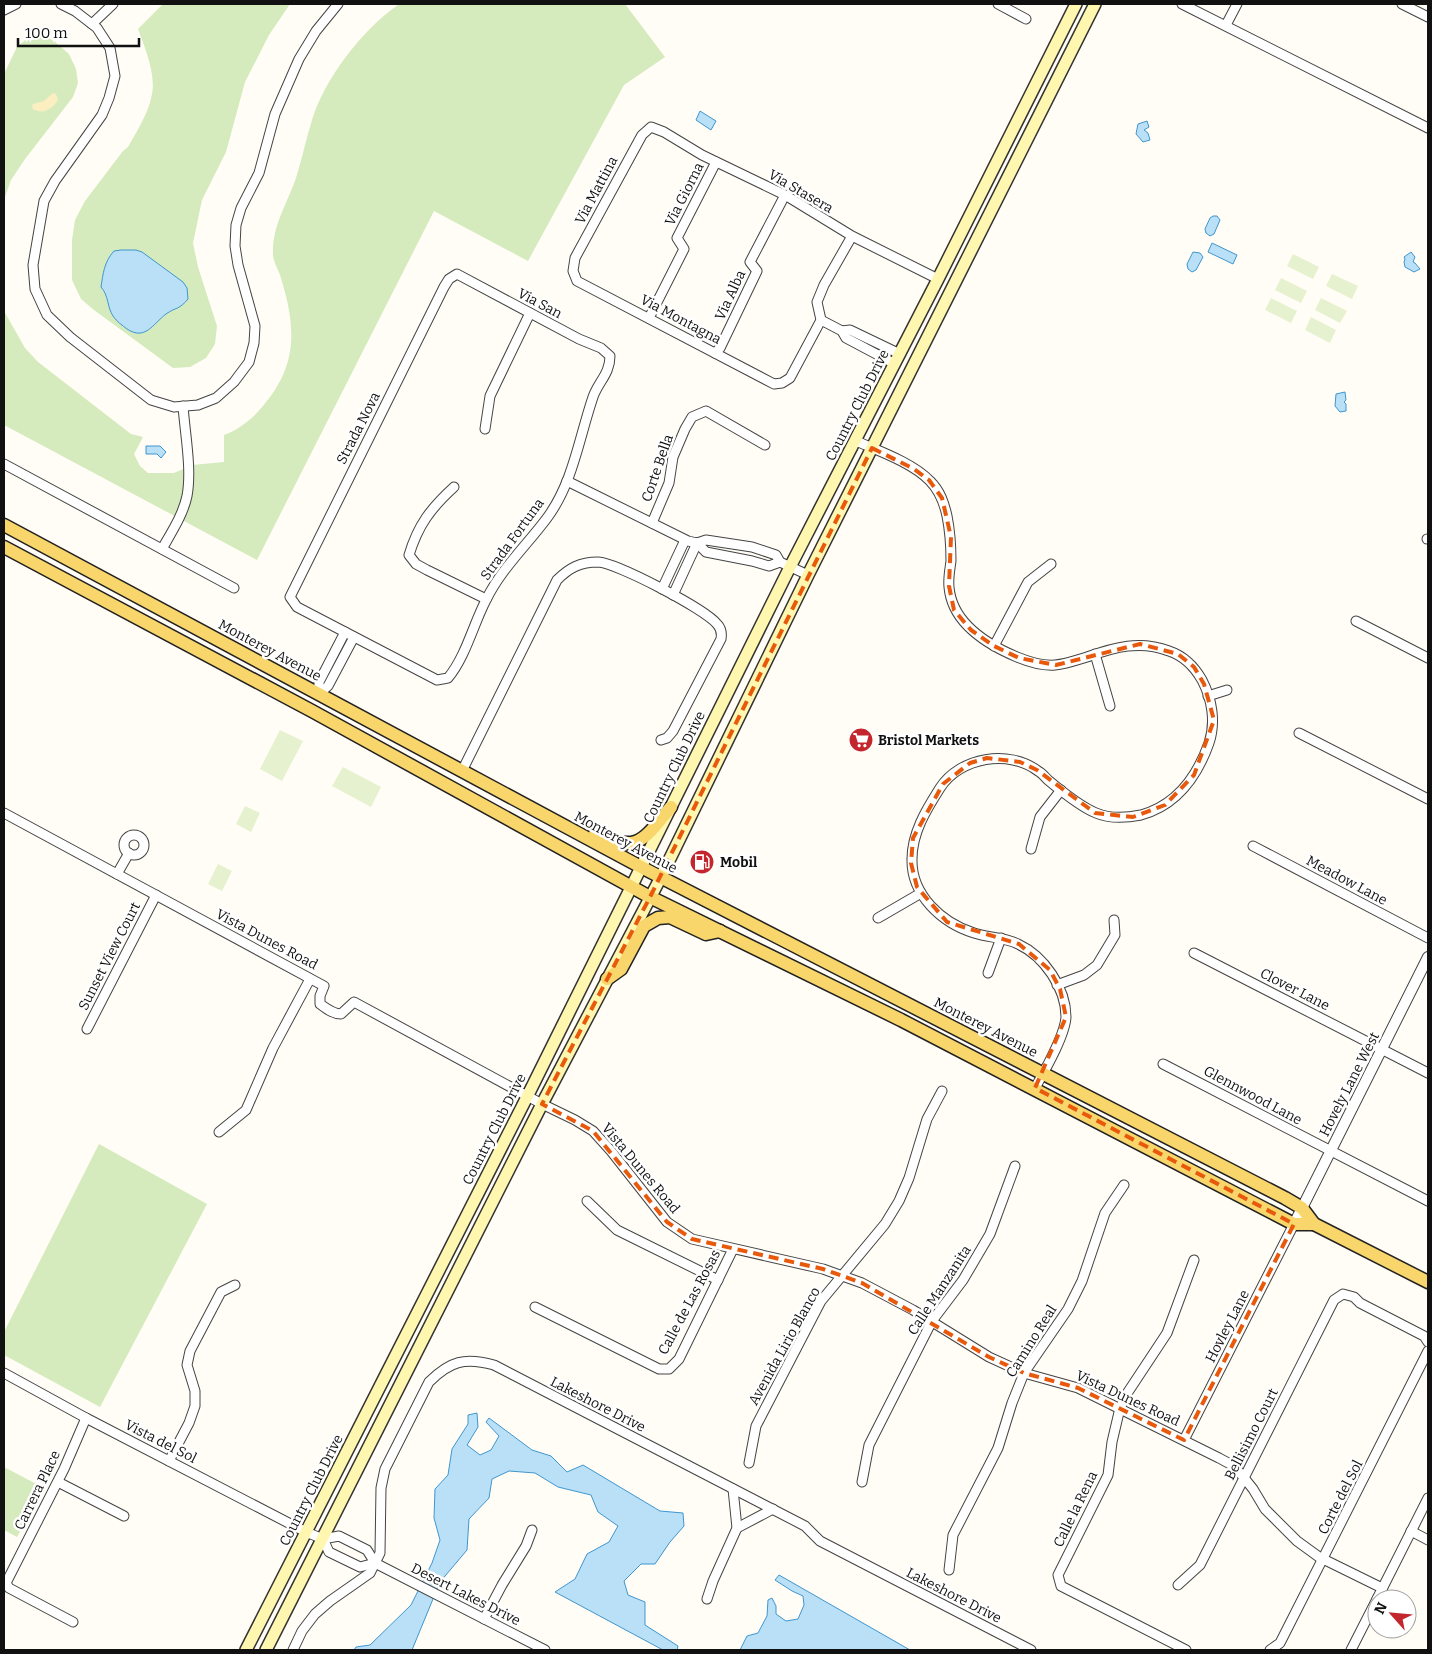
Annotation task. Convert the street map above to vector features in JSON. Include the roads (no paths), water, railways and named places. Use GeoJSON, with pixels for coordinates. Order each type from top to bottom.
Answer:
{"type":"FeatureCollection","features":[{"type":"Feature","properties":{"kind":"main road","name":"Country Club Drive"},"geometry":{"type":"LineString","coordinates":[[246,1650],[528,1097],[671,807],[786,564],[856,441],[1076,4]]}},
{"type":"Feature","properties":{"kind":"main road"},"geometry":{"type":"LineString","coordinates":[[266,1650],[542,1104],[661,877],[808,575],[1095,4]]}},
{"type":"Feature","properties":{"kind":"main road","name":"Monterey Avenue"},"geometry":{"type":"LineString","coordinates":[[4,525],[641,867],[1044,1073],[1302,1208],[1314,1224],[1428,1282]]}},
{"type":"Feature","properties":{"kind":"main road","name":"Monterey Avenue"},"geometry":{"type":"LineString","coordinates":[[4,547],[246,676],[650,897],[1035,1088],[1294,1224],[1314,1224]]}},
{"type":"Feature","properties":{"kind":"main road"},"geometry":{"type":"LineString","coordinates":[[246,676],[271,680],[303,697],[319,694]]}},
{"type":"Feature","properties":{"kind":"main road"},"geometry":{"type":"LineString","coordinates":[[553,820],[620,844],[631,843],[645,836],[671,807]]}},
{"type":"Feature","properties":{"kind":"main road"},"geometry":{"type":"LineString","coordinates":[[607,979],[620,970],[644,926],[658,918],[670,917],[706,934],[720,931]]}},
{"type":"Feature","properties":{"kind":"street"},"geometry":{"type":"LineString","coordinates":[[4,10],[16,4]]}},
{"type":"Feature","properties":{"kind":"street"},"geometry":{"type":"LineString","coordinates":[[61,4],[76,11],[97,28],[110,48],[115,76],[102,116],[55,181],[44,200],[33,265],[35,289],[47,314],[70,337],[150,400],[174,406],[198,405],[216,398],[234,382],[249,362],[254,343],[255,326],[238,266],[235,246],[236,225],[241,208],[259,173],[276,114],[299,59],[316,31],[338,4]]}},
{"type":"Feature","properties":{"kind":"street"},"geometry":{"type":"LineString","coordinates":[[92,24],[113,4]]}},
{"type":"Feature","properties":{"kind":"street"},"geometry":{"type":"LineString","coordinates":[[998,4],[1026,19]]}},
{"type":"Feature","properties":{"kind":"street"},"geometry":{"type":"LineString","coordinates":[[1182,4],[1428,128]]}},
{"type":"Feature","properties":{"kind":"street"},"geometry":{"type":"LineString","coordinates":[[1226,25],[1237,4]]}},
{"type":"Feature","properties":{"kind":"street"},"geometry":{"type":"LineString","coordinates":[[1402,4],[1428,17]]}},
{"type":"Feature","properties":{"kind":"street","name":"Via Stasera"},"geometry":{"type":"LineString","coordinates":[[651,127],[664,132],[716,162],[785,195],[852,236],[938,279]]}},
{"type":"Feature","properties":{"kind":"street","name":"Via Mattina"},"geometry":{"type":"LineString","coordinates":[[572,271],[575,258],[642,135],[651,127]]}},
{"type":"Feature","properties":{"kind":"street","name":"Via Giorna"},"geometry":{"type":"LineString","coordinates":[[649,318],[684,249],[677,238],[716,162]]}},
{"type":"Feature","properties":{"kind":"street","name":"Via Alba"},"geometry":{"type":"LineString","coordinates":[[715,353],[720,348],[757,271],[750,262],[785,195]]}},
{"type":"Feature","properties":{"kind":"street"},"geometry":{"type":"LineString","coordinates":[[852,236],[824,285],[817,302],[821,320],[842,331],[850,330],[897,359]]}},
{"type":"Feature","properties":{"kind":"street","name":"Via Montagna"},"geometry":{"type":"LineString","coordinates":[[572,271],[577,281],[774,384],[782,383],[790,378],[821,320]]}},
{"type":"Feature","properties":{"kind":"street","name":"Via San"},"geometry":{"type":"LineString","coordinates":[[457,274],[579,339],[600,348],[610,356]]}},
{"type":"Feature","properties":{"kind":"street","name":"Strada Nova"},"geometry":{"type":"LineString","coordinates":[[345,632],[297,607],[290,597],[444,287],[449,279],[457,274]]}},
{"type":"Feature","properties":{"kind":"street"},"geometry":{"type":"LineString","coordinates":[[485,429],[490,396],[530,313]]}},
{"type":"Feature","properties":{"kind":"street","name":"Strada Fortuna"},"geometry":{"type":"LineString","coordinates":[[354,637],[437,680],[448,678],[462,655],[486,599],[530,537],[548,517],[567,481],[593,395],[610,366],[610,356]]}},
{"type":"Feature","properties":{"kind":"street"},"geometry":{"type":"LineString","coordinates":[[162,550],[187,498],[189,479],[183,406]]}},
{"type":"Feature","properties":{"kind":"street","name":"Corte Bella"},"geometry":{"type":"LineString","coordinates":[[652,523],[669,482],[673,457],[692,417],[706,411],[765,445]]}},
{"type":"Feature","properties":{"kind":"street"},"geometry":{"type":"LineString","coordinates":[[856,441],[914,469],[929,480],[942,498],[951,537],[948,586],[954,610],[971,630],[994,646],[1019,658],[1039,664],[1056,665],[1118,647],[1140,644],[1158,647],[1178,654],[1194,666],[1208,696],[1214,720],[1203,759],[1182,792],[1165,805],[1133,817],[1116,818],[1095,813],[1037,770],[1020,762],[987,758],[970,763],[957,771],[943,784],[913,838],[911,863],[917,887],[928,904],[947,922],[975,934],[1001,938],[1019,944],[1037,956],[1050,970],[1058,984],[1066,1017],[1061,1035],[1035,1088]]}},
{"type":"Feature","properties":{"kind":"street"},"geometry":{"type":"LineString","coordinates":[[4,464],[234,588]]}},
{"type":"Feature","properties":{"kind":"street"},"geometry":{"type":"LineString","coordinates":[[567,481],[685,540],[697,543],[706,552],[769,566],[786,564]]}},
{"type":"Feature","properties":{"kind":"street"},"geometry":{"type":"LineString","coordinates":[[454,487],[428,513],[413,543],[410,555],[416,564],[486,599]]}},
{"type":"Feature","properties":{"kind":"street"},"geometry":{"type":"LineString","coordinates":[[662,589],[685,540]]}},
{"type":"Feature","properties":{"kind":"street"},"geometry":{"type":"LineString","coordinates":[[673,595],[697,543],[706,540],[752,547],[776,555],[786,564],[808,575]]}},
{"type":"Feature","properties":{"kind":"street"},"geometry":{"type":"LineString","coordinates":[[462,771],[557,580],[567,570],[580,563],[608,563],[673,595],[712,619],[719,626],[722,633],[721,639],[673,731],[667,738],[661,740]]}},
{"type":"Feature","properties":{"kind":"street"},"geometry":{"type":"LineString","coordinates":[[994,646],[1028,582],[1051,564]]}},
{"type":"Feature","properties":{"kind":"street"},"geometry":{"type":"LineString","coordinates":[[672,568],[683,573]]}},
{"type":"Feature","properties":{"kind":"street"},"geometry":{"type":"LineString","coordinates":[[1356,621],[1428,658]]}},
{"type":"Feature","properties":{"kind":"street"},"geometry":{"type":"LineString","coordinates":[[319,694],[319,682],[334,664],[354,637],[345,632],[334,664]]}},
{"type":"Feature","properties":{"kind":"street"},"geometry":{"type":"LineString","coordinates":[[1095,654],[1110,706]]}},
{"type":"Feature","properties":{"kind":"street"},"geometry":{"type":"LineString","coordinates":[[1208,696],[1227,690]]}},
{"type":"Feature","properties":{"kind":"street"},"geometry":{"type":"LineString","coordinates":[[1299,733],[1428,799]]}},
{"type":"Feature","properties":{"kind":"street"},"geometry":{"type":"LineString","coordinates":[[1031,849],[1040,817],[1062,790]]}},
{"type":"Feature","properties":{"kind":"street","name":"Vista Dunes Road"},"geometry":{"type":"LineString","coordinates":[[4,813],[324,986],[320,996],[320,1004],[329,1011],[341,1014],[354,1002],[593,1131],[667,1222],[692,1238],[841,1275],[886,1295],[989,1357],[1024,1373],[1078,1388],[1232,1465],[1253,1489],[1264,1509],[1297,1542],[1324,1559],[1382,1588]]}},
{"type":"Feature","properties":{"kind":"street","name":"Meadow Lane"},"geometry":{"type":"LineString","coordinates":[[1253,846],[1428,938]]}},
{"type":"Feature","properties":{"kind":"street"},"geometry":{"type":"LineString","coordinates":[[117,874],[129,853]]}},
{"type":"Feature","properties":{"kind":"street"},"geometry":{"type":"LineString","coordinates":[[878,918],[921,893]]}},
{"type":"Feature","properties":{"kind":"street","name":"Sunset View Court"},"geometry":{"type":"LineString","coordinates":[[87,1029],[156,895]]}},
{"type":"Feature","properties":{"kind":"street"},"geometry":{"type":"LineString","coordinates":[[1058,984],[1084,975],[1097,965],[1115,935],[1114,920]]}},
{"type":"Feature","properties":{"kind":"street"},"geometry":{"type":"LineString","coordinates":[[988,973],[1001,938]]}},
{"type":"Feature","properties":{"kind":"street","name":"Clover Lane"},"geometry":{"type":"LineString","coordinates":[[1194,953],[1428,1073]]}},
{"type":"Feature","properties":{"kind":"street","name":"Hovely Lane West"},"geometry":{"type":"LineString","coordinates":[[1294,1224],[1428,957]]}},
{"type":"Feature","properties":{"kind":"street"},"geometry":{"type":"LineString","coordinates":[[218,1132],[246,1110],[273,1048],[310,979]]}},
{"type":"Feature","properties":{"kind":"street","name":"Glennwood Lane"},"geometry":{"type":"LineString","coordinates":[[1163,1064],[1428,1201]]}},
{"type":"Feature","properties":{"kind":"street","name":"Avenida Lirio Blanco"},"geometry":{"type":"LineString","coordinates":[[748,1463],[756,1426],[821,1301],[885,1224],[899,1201],[909,1178],[927,1119],[942,1091]]}},
{"type":"Feature","properties":{"kind":"street","name":"Calle Manzanita"},"geometry":{"type":"LineString","coordinates":[[862,1482],[869,1445],[932,1321],[963,1280],[982,1250],[1003,1202],[1015,1166]]}},
{"type":"Feature","properties":{"kind":"street","name":"Camino Real"},"geometry":{"type":"LineString","coordinates":[[949,1570],[953,1535],[998,1448],[1012,1403],[1024,1373],[1068,1309],[1082,1281],[1105,1213],[1124,1185]]}},
{"type":"Feature","properties":{"kind":"street"},"geometry":{"type":"LineString","coordinates":[[587,1201],[618,1230],[718,1280]]}},
{"type":"Feature","properties":{"kind":"street","name":"Hovley Lane"},"geometry":{"type":"LineString","coordinates":[[1184,1440],[1294,1224]]}},
{"type":"Feature","properties":{"kind":"street","name":"Calle de Las Rosas"},"geometry":{"type":"LineString","coordinates":[[535,1307],[659,1369],[669,1368],[678,1359],[733,1249]]}},
{"type":"Feature","properties":{"kind":"street","name":"Calle la Rena"},"geometry":{"type":"LineString","coordinates":[[1186,1650],[1061,1586],[1058,1575],[1108,1475],[1112,1442],[1120,1408],[1128,1392],[1167,1333],[1194,1260]]}},
{"type":"Feature","properties":{"kind":"street"},"geometry":{"type":"LineString","coordinates":[[169,1461],[189,1422],[194,1406],[195,1392],[187,1365],[190,1351],[221,1292],[235,1285]]}},
{"type":"Feature","properties":{"kind":"street","name":"Bellisimo Court"},"geometry":{"type":"LineString","coordinates":[[1178,1585],[1200,1565],[1334,1300],[1343,1294],[1354,1297],[1360,1303],[1426,1339]]}},
{"type":"Feature","properties":{"kind":"street","name":"Corte del Sol"},"geometry":{"type":"LineString","coordinates":[[1270,1650],[1280,1643],[1428,1351]]}},
{"type":"Feature","properties":{"kind":"street","name":"Lakeshore Drive"},"geometry":{"type":"LineString","coordinates":[[292,1650],[302,1631],[315,1614],[370,1573],[380,1553],[381,1488],[385,1469],[429,1382],[450,1364],[464,1361],[480,1361],[494,1365],[805,1526],[820,1541],[1031,1650]]}},
{"type":"Feature","properties":{"kind":"street","name":"Vista del Sol"},"geometry":{"type":"LineString","coordinates":[[4,1373],[86,1418],[306,1532]]}},
{"type":"Feature","properties":{"kind":"street","name":"Carrera Place"},"geometry":{"type":"LineString","coordinates":[[73,1622],[9,1588],[6,1583],[58,1482],[86,1418]]}},
{"type":"Feature","properties":{"kind":"street"},"geometry":{"type":"LineString","coordinates":[[58,1482],[124,1516]]}},
{"type":"Feature","properties":{"kind":"street"},"geometry":{"type":"LineString","coordinates":[[707,1599],[737,1528],[733,1489]]}},
{"type":"Feature","properties":{"kind":"street"},"geometry":{"type":"LineString","coordinates":[[1382,1588],[1428,1498]]}},
{"type":"Feature","properties":{"kind":"street"},"geometry":{"type":"LineString","coordinates":[[737,1528],[773,1510]]}},
{"type":"Feature","properties":{"kind":"street"},"geometry":{"type":"LineString","coordinates":[[484,1619],[507,1576],[526,1546],[532,1530]]}},
{"type":"Feature","properties":{"kind":"street"},"geometry":{"type":"LineString","coordinates":[[1411,1531],[1428,1540]]}},
{"type":"Feature","properties":{"kind":"street","name":"Desert Lakes Drive"},"geometry":{"type":"LineString","coordinates":[[306,1532],[323,1538],[338,1536],[367,1550],[375,1563],[545,1650]]}},
{"type":"Feature","properties":{"kind":"street","name":"Desert Lakes Drive"},"geometry":{"type":"LineString","coordinates":[[323,1538],[329,1552],[360,1568],[375,1563]]}},
{"type":"Feature","properties":{"kind":"street"},"geometry":{"type":"LineString","coordinates":[[1352,1650],[1367,1619]]}},
{"type":"Feature","properties":{"kind":"water"},"geometry":{"type":"Polygon","coordinates":[[[700,111],[716,121],[711,130],[696,120],[700,111]]]}},
{"type":"Feature","properties":{"kind":"water"},"geometry":{"type":"Polygon","coordinates":[[[1147,121],[1149,127],[1144,130],[1148,133],[1150,140],[1143,142],[1136,134],[1138,124],[1147,121]]]}},
{"type":"Feature","properties":{"kind":"water"},"geometry":{"type":"Polygon","coordinates":[[[1217,216],[1220,220],[1214,234],[1210,236],[1206,233],[1205,229],[1210,218],[1217,216]]]}},
{"type":"Feature","properties":{"kind":"water"},"geometry":{"type":"Polygon","coordinates":[[[1212,243],[1237,255],[1233,264],[1208,252],[1212,243]]]}},
{"type":"Feature","properties":{"kind":"water"},"geometry":{"type":"Polygon","coordinates":[[[114,251],[142,252],[183,282],[187,288],[188,299],[185,303],[166,314],[144,332],[133,332],[116,320],[111,313],[101,287],[108,259],[114,251]]]}},
{"type":"Feature","properties":{"kind":"water"},"geometry":{"type":"Polygon","coordinates":[[[1193,252],[1200,253],[1203,257],[1196,270],[1192,272],[1188,269],[1187,264],[1193,252]]]}},
{"type":"Feature","properties":{"kind":"water"},"geometry":{"type":"Polygon","coordinates":[[[1411,252],[1415,257],[1413,262],[1420,269],[1414,272],[1405,267],[1404,262],[1404,257],[1411,252]]]}},
{"type":"Feature","properties":{"kind":"water"},"geometry":{"type":"Polygon","coordinates":[[[1345,392],[1346,400],[1344,402],[1346,404],[1346,411],[1340,412],[1335,406],[1336,394],[1345,392]]]}},
{"type":"Feature","properties":{"kind":"water"},"geometry":{"type":"Polygon","coordinates":[[[146,446],[160,446],[166,452],[161,458],[157,454],[146,454],[146,446]]]}},
{"type":"Feature","properties":{"kind":"water"},"geometry":{"type":"Polygon","coordinates":[[[477,1413],[478,1427],[467,1445],[480,1455],[491,1450],[499,1436],[486,1422],[489,1418],[532,1450],[551,1456],[567,1472],[583,1465],[660,1511],[683,1513],[684,1526],[655,1564],[641,1564],[624,1581],[628,1595],[645,1602],[645,1625],[678,1646],[677,1650],[663,1650],[555,1592],[575,1579],[587,1554],[609,1542],[618,1526],[598,1512],[591,1495],[558,1487],[535,1473],[509,1471],[492,1479],[489,1498],[469,1519],[467,1550],[440,1582],[412,1650],[354,1650],[356,1647],[370,1645],[411,1605],[432,1563],[440,1540],[434,1518],[435,1489],[448,1475],[452,1449],[468,1424],[468,1415],[477,1413]]]}},
{"type":"Feature","properties":{"kind":"water"},"geometry":{"type":"Polygon","coordinates":[[[779,1575],[910,1650],[740,1650],[747,1636],[758,1633],[767,1616],[768,1600],[772,1598],[776,1606],[776,1614],[786,1621],[798,1619],[804,1605],[803,1596],[775,1580],[779,1575]]]}},
{"type":"Feature","properties":{"kind":"place","name":"Bristol Markets"},"geometry":{"type":"Point","coordinates":[861,740]}},
{"type":"Feature","properties":{"kind":"place","name":"Mobil"},"geometry":{"type":"Point","coordinates":[702,862]}}]}
